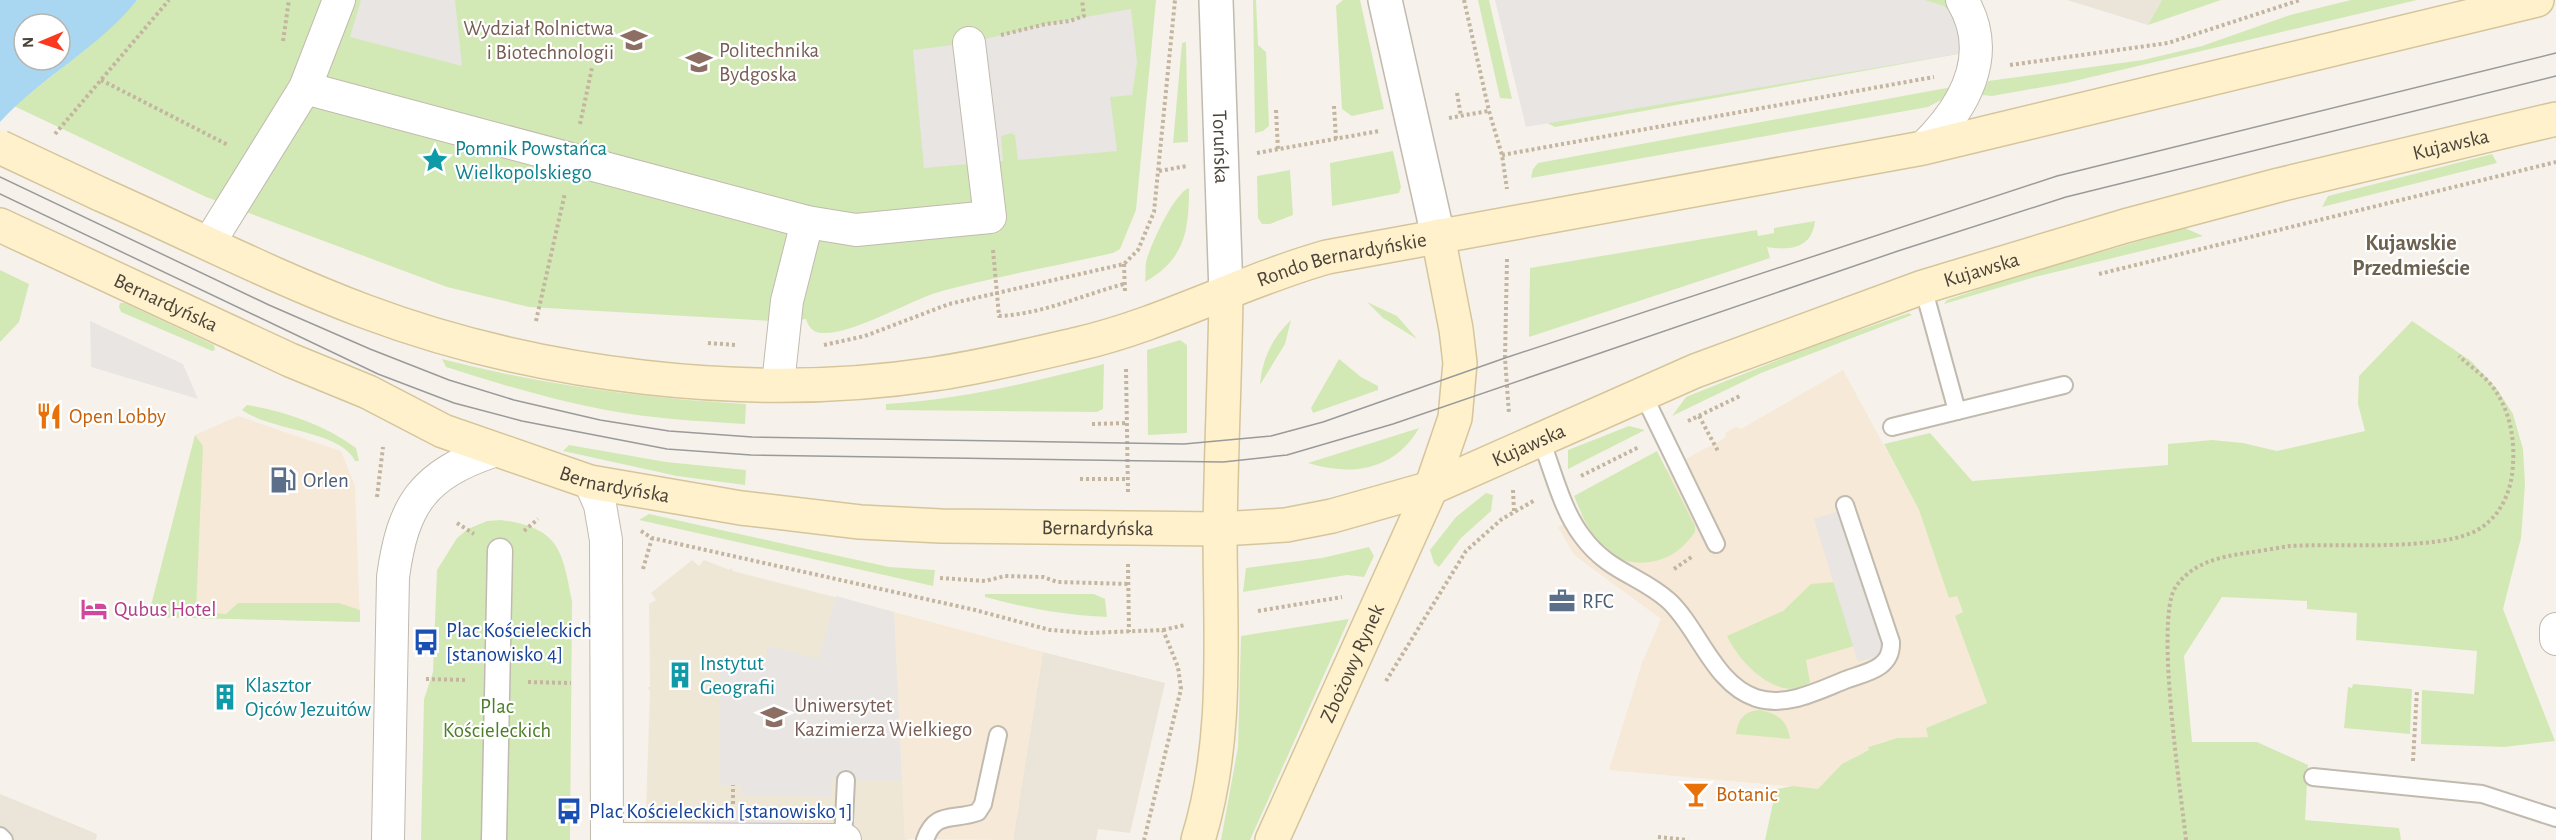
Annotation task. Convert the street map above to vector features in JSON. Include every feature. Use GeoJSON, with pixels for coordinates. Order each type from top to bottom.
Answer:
{"type":"FeatureCollection","features":[{"type":"Feature","properties":{"kind":"main road"},"geometry":{"type":"LineString","coordinates":[[1438,236],[1923,148],[2537,0]]}},
{"type":"Feature","properties":{"kind":"main road","name":"Kujawska"},"geometry":{"type":"LineString","coordinates":[[1431,488],[1695,371],[1923,287],[2125,226],[2279,185],[2556,119]]}},
{"type":"Feature","properties":{"kind":"main road"},"geometry":{"type":"LineString","coordinates":[[0,147],[288,280],[367,312],[452,340],[516,356],[628,374],[681,380],[778,384],[933,374],[1080,344],[1126,331],[1226,294],[1220,530],[1221,685],[1217,752],[1208,808],[1198,840]]}},
{"type":"Feature","properties":{"kind":"main road","name":"Bernardyńska"},"geometry":{"type":"LineString","coordinates":[[0,225],[290,360],[368,392],[443,431],[493,451],[590,482],[741,508],[860,522],[941,526],[1220,530]]}},
{"type":"Feature","properties":{"kind":"main road","name":"Rondo Bernardyńskie"},"geometry":{"type":"LineString","coordinates":[[1226,294],[1281,271],[1327,257],[1438,236],[1456,329],[1460,375],[1455,418],[1431,488]]}},
{"type":"Feature","properties":{"kind":"main road"},"geometry":{"type":"LineString","coordinates":[[1220,530],[1286,525],[1332,516],[1431,488]]}},
{"type":"Feature","properties":{"kind":"main road","name":"Zbożowy Rynek"},"geometry":{"type":"LineString","coordinates":[[1272,840],[1431,488]]}},
{"type":"Feature","properties":{"kind":"street"},"geometry":{"type":"LineString","coordinates":[[209,243],[305,88],[339,0]]}},
{"type":"Feature","properties":{"kind":"street","name":"Toruńska"},"geometry":{"type":"LineString","coordinates":[[1216,0],[1226,294]]}},
{"type":"Feature","properties":{"kind":"street"},"geometry":{"type":"LineString","coordinates":[[1385,0],[1438,236]]}},
{"type":"Feature","properties":{"kind":"street"},"geometry":{"type":"LineString","coordinates":[[1923,148],[1989,68],[1962,0]]}},
{"type":"Feature","properties":{"kind":"street"},"geometry":{"type":"LineString","coordinates":[[305,88],[807,222],[856,230],[990,217],[969,43]]}},
{"type":"Feature","properties":{"kind":"street"},"geometry":{"type":"LineString","coordinates":[[778,384],[787,301],[807,222]]}},
{"type":"Feature","properties":{"kind":"street"},"geometry":{"type":"LineString","coordinates":[[388,840],[393,577],[404,521],[419,497],[433,481],[465,461],[493,451]]}},
{"type":"Feature","properties":{"kind":"street"},"geometry":{"type":"LineString","coordinates":[[590,482],[600,505],[606,540],[607,840],[844,840]]}},
{"type":"Feature","properties":{"kind":"street"},"geometry":{"type":"LineString","coordinates":[[494,840],[500,551]]}},
{"type":"Feature","properties":{"kind":"street"},"geometry":{"type":"LineString","coordinates":[[2556,628],[2556,639]]}},
{"type":"Feature","properties":{"kind":"lane"},"geometry":{"type":"LineString","coordinates":[[1923,287],[1957,411]]}},
{"type":"Feature","properties":{"kind":"lane"},"geometry":{"type":"LineString","coordinates":[[1892,427],[2064,385]]}},
{"type":"Feature","properties":{"kind":"lane"},"geometry":{"type":"LineString","coordinates":[[1643,394],[1716,544]]}},
{"type":"Feature","properties":{"kind":"lane"},"geometry":{"type":"LineString","coordinates":[[1541,440],[1581,535],[1615,569],[1668,601],[1721,671],[1735,685],[1759,699],[1782,701],[1796,698],[1876,669],[1888,657],[1891,642],[1845,505]]}},
{"type":"Feature","properties":{"kind":"lane"},"geometry":{"type":"LineString","coordinates":[[925,840],[929,828],[938,820],[978,812],[983,804],[998,735]]}},
{"type":"Feature","properties":{"kind":"lane"},"geometry":{"type":"LineString","coordinates":[[2313,777],[2412,785],[2482,794],[2556,818]]}},
{"type":"Feature","properties":{"kind":"lane"},"geometry":{"type":"LineString","coordinates":[[844,840],[846,780]]}},
{"type":"Feature","properties":{"kind":"lane"},"geometry":{"type":"LineString","coordinates":[[0,836],[4,840]]}},
{"type":"Feature","properties":{"kind":"path"},"geometry":{"type":"LineString","coordinates":[[54,135],[169,0]]}},
{"type":"Feature","properties":{"kind":"path"},"geometry":{"type":"LineString","coordinates":[[969,43],[1077,19],[1084,16],[1082,0]]}},
{"type":"Feature","properties":{"kind":"path"},"geometry":{"type":"LineString","coordinates":[[818,345],[853,340],[928,312],[996,293],[1124,264],[1135,256],[1153,218],[1175,0]]}},
{"type":"Feature","properties":{"kind":"path"},"geometry":{"type":"LineString","coordinates":[[1464,0],[1507,179]]}},
{"type":"Feature","properties":{"kind":"path"},"geometry":{"type":"LineString","coordinates":[[1989,68],[2168,43],[2300,0]]}},
{"type":"Feature","properties":{"kind":"path"},"geometry":{"type":"LineString","coordinates":[[1502,155],[1936,76]]}},
{"type":"Feature","properties":{"kind":"path"},"geometry":{"type":"LineString","coordinates":[[101,80],[209,135]]}},
{"type":"Feature","properties":{"kind":"path"},"geometry":{"type":"LineString","coordinates":[[1456,93],[1461,116]]}},
{"type":"Feature","properties":{"kind":"path"},"geometry":{"type":"LineString","coordinates":[[1334,106],[1336,139]]}},
{"type":"Feature","properties":{"kind":"path"},"geometry":{"type":"LineString","coordinates":[[1276,110],[1278,150]]}},
{"type":"Feature","properties":{"kind":"path"},"geometry":{"type":"LineString","coordinates":[[1452,118],[1489,111]]}},
{"type":"Feature","properties":{"kind":"path"},"geometry":{"type":"LineString","coordinates":[[1253,154],[1381,131]]}},
{"type":"Feature","properties":{"kind":"path"},"geometry":{"type":"LineString","coordinates":[[2087,277],[2556,162]]}},
{"type":"Feature","properties":{"kind":"path"},"geometry":{"type":"LineString","coordinates":[[1159,171],[1193,165]]}},
{"type":"Feature","properties":{"kind":"path"},"geometry":{"type":"LineString","coordinates":[[993,249],[999,316],[1019,315],[1124,284]]}},
{"type":"Feature","properties":{"kind":"path"},"geometry":{"type":"LineString","coordinates":[[1124,264],[1125,293]]}},
{"type":"Feature","properties":{"kind":"path"},"geometry":{"type":"LineString","coordinates":[[1506,266],[1507,396]]}},
{"type":"Feature","properties":{"kind":"path"},"geometry":{"type":"LineString","coordinates":[[525,319],[547,323]]}},
{"type":"Feature","properties":{"kind":"path"},"geometry":{"type":"LineString","coordinates":[[699,343],[739,345]]}},
{"type":"Feature","properties":{"kind":"path"},"geometry":{"type":"LineString","coordinates":[[2186,840],[2167,653],[2168,614],[2175,589],[2193,569],[2221,557],[2290,546],[2450,539],[2479,529],[2500,508],[2512,484],[2514,445],[2508,416],[2492,386],[2458,356]]}},
{"type":"Feature","properties":{"kind":"path"},"geometry":{"type":"LineString","coordinates":[[1126,364],[1128,497]]}},
{"type":"Feature","properties":{"kind":"path"},"geometry":{"type":"LineString","coordinates":[[1682,425],[1745,393]]}},
{"type":"Feature","properties":{"kind":"path"},"geometry":{"type":"LineString","coordinates":[[1699,416],[1719,453]]}},
{"type":"Feature","properties":{"kind":"path"},"geometry":{"type":"LineString","coordinates":[[1092,424],[1127,423]]}},
{"type":"Feature","properties":{"kind":"path"},"geometry":{"type":"LineString","coordinates":[[1579,477],[1642,445]]}},
{"type":"Feature","properties":{"kind":"path"},"geometry":{"type":"LineString","coordinates":[[1080,479],[1127,479]]}},
{"type":"Feature","properties":{"kind":"path"},"geometry":{"type":"LineString","coordinates":[[1383,686],[1466,551],[1502,519],[1541,497]]}},
{"type":"Feature","properties":{"kind":"path"},"geometry":{"type":"LineString","coordinates":[[645,566],[652,538],[975,610],[1038,628],[1088,633],[1129,632],[1163,630],[1193,623]]}},
{"type":"Feature","properties":{"kind":"path"},"geometry":{"type":"LineString","coordinates":[[1652,590],[1684,561],[1716,544]]}},
{"type":"Feature","properties":{"kind":"path"},"geometry":{"type":"LineString","coordinates":[[1128,575],[1129,632]]}},
{"type":"Feature","properties":{"kind":"path"},"geometry":{"type":"LineString","coordinates":[[940,579],[985,581],[1005,576],[1034,577],[1057,582],[1128,584]]}},
{"type":"Feature","properties":{"kind":"path"},"geometry":{"type":"LineString","coordinates":[[1251,612],[1352,597]]}},
{"type":"Feature","properties":{"kind":"path"},"geometry":{"type":"LineString","coordinates":[[1144,840],[1180,689],[1179,667],[1163,630]]}},
{"type":"Feature","properties":{"kind":"path"},"geometry":{"type":"LineString","coordinates":[[2412,785],[2417,690]]}},
{"type":"Feature","properties":{"kind":"path"},"geometry":{"type":"LineString","coordinates":[[733,785],[733,804]]}},
{"type":"Feature","properties":{"kind":"path"},"geometry":{"type":"LineString","coordinates":[[1658,837],[1688,840]]}},
{"type":"Feature","properties":{"kind":"shaded area"},"geometry":{"type":"Polygon","coordinates":[[[361,0],[455,0],[462,66],[350,37],[361,0]]]}},
{"type":"Feature","properties":{"kind":"shaded area"},"geometry":{"type":"Polygon","coordinates":[[[1495,0],[1925,0],[1944,6],[1957,20],[1963,53],[1526,127],[1495,0]]]}},
{"type":"Feature","properties":{"kind":"shaded area"},"geometry":{"type":"Polygon","coordinates":[[[2067,0],[2162,0],[2148,25],[2067,0]]]}},
{"type":"Feature","properties":{"kind":"shaded area"},"geometry":{"type":"Polygon","coordinates":[[[1131,9],[1137,62],[1132,95],[1110,97],[1117,151],[1018,160],[1015,135],[1011,133],[1001,136],[1003,161],[924,168],[913,50],[969,43],[1046,24],[1131,9]]]}},
{"type":"Feature","properties":{"kind":"shaded area"},"geometry":{"type":"Polygon","coordinates":[[[90,321],[183,364],[198,399],[91,367],[90,321]]]}},
{"type":"Feature","properties":{"kind":"shaded area"},"geometry":{"type":"Polygon","coordinates":[[[1843,370],[1919,510],[1950,598],[1957,595],[1963,613],[1956,616],[1987,703],[1926,728],[1928,737],[1897,738],[1869,746],[1870,750],[1853,758],[1818,789],[1609,770],[1642,663],[1661,619],[1574,555],[1558,527],[1725,438],[1726,432],[1736,427],[1741,429],[1843,370]]]}},
{"type":"Feature","properties":{"kind":"shaded area"},"geometry":{"type":"Polygon","coordinates":[[[238,416],[341,451],[355,486],[360,622],[148,617],[195,435],[238,416]]]}},
{"type":"Feature","properties":{"kind":"shaded area"},"geometry":{"type":"Polygon","coordinates":[[[1842,510],[1887,653],[1858,662],[1814,519],[1842,510]]]}},
{"type":"Feature","properties":{"kind":"shaded area","name":"Uniwersytet Kazimierza Wielkiego"},"geometry":{"type":"Polygon","coordinates":[[[692,560],[699,566],[704,560],[730,570],[731,567],[733,571],[894,612],[905,839],[910,840],[645,840],[650,691],[647,687],[650,687],[649,604],[656,600],[651,593],[692,560]]]}},
{"type":"Feature","properties":{"kind":"shaded area"},"geometry":{"type":"Polygon","coordinates":[[[836,596],[894,612],[902,781],[832,780],[832,797],[742,795],[742,785],[720,785],[720,667],[763,666],[768,646],[819,659],[836,596]]]}},
{"type":"Feature","properties":{"kind":"shaded area"},"geometry":{"type":"Polygon","coordinates":[[[894,612],[1043,652],[1013,840],[905,839],[894,612]]]}},
{"type":"Feature","properties":{"kind":"shaded area"},"geometry":{"type":"Polygon","coordinates":[[[1043,652],[1165,683],[1130,833],[1098,829],[1096,840],[1013,840],[1043,652]]]}},
{"type":"Feature","properties":{"kind":"shaded area"},"geometry":{"type":"Polygon","coordinates":[[[0,794],[97,834],[96,840],[0,840],[0,794]]]}},
{"type":"Feature","properties":{"kind":"shaded area"},"geometry":{"type":"Polygon","coordinates":[[[722,809],[788,810],[797,824],[698,823],[722,809]]]}},
{"type":"Feature","properties":{"kind":"green space"},"geometry":{"type":"Polygon","coordinates":[[[137,0],[1156,0],[1136,210],[1120,249],[1113,253],[942,291],[849,329],[821,333],[813,330],[806,319],[788,322],[529,307],[447,287],[206,197],[14,106],[57,72],[72,72],[72,60],[137,0]]]}},
{"type":"Feature","properties":{"kind":"green space"},"geometry":{"type":"Polygon","coordinates":[[[1253,0],[1256,0],[1258,45],[1266,52],[1269,126],[1255,133],[1253,0]]]}},
{"type":"Feature","properties":{"kind":"green space"},"geometry":{"type":"Polygon","coordinates":[[[1343,0],[1360,0],[1384,109],[1352,116],[1342,109],[1336,6],[1343,0]]]}},
{"type":"Feature","properties":{"kind":"green space"},"geometry":{"type":"Polygon","coordinates":[[[1478,0],[1489,0],[1512,99],[1500,98],[1478,0]]]}},
{"type":"Feature","properties":{"kind":"green space"},"geometry":{"type":"Polygon","coordinates":[[[1903,0],[1945,0],[1950,6],[1963,53],[1555,127],[1543,121],[1903,0]]]}},
{"type":"Feature","properties":{"kind":"green space"},"geometry":{"type":"Polygon","coordinates":[[[2162,0],[2221,0],[2148,25],[2162,0]]]}},
{"type":"Feature","properties":{"kind":"green space"},"geometry":{"type":"Polygon","coordinates":[[[2351,0],[2417,0],[2066,83],[1992,96],[1982,95],[1988,81],[2143,60],[2202,46],[2290,15],[2351,0]]]}},
{"type":"Feature","properties":{"kind":"green space"},"geometry":{"type":"Polygon","coordinates":[[[1186,42],[1188,142],[1173,143],[1182,43],[1186,42]]]}},
{"type":"Feature","properties":{"kind":"green space"},"geometry":{"type":"Polygon","coordinates":[[[1952,87],[1941,100],[1928,107],[1531,178],[1533,169],[1538,163],[1952,87]]]}},
{"type":"Feature","properties":{"kind":"green space"},"geometry":{"type":"Polygon","coordinates":[[[1393,151],[1401,187],[1399,193],[1332,206],[1330,163],[1393,151]]]}},
{"type":"Feature","properties":{"kind":"green space"},"geometry":{"type":"Polygon","coordinates":[[[2492,154],[2497,163],[2322,207],[2328,196],[2492,154]]]}},
{"type":"Feature","properties":{"kind":"green space"},"geometry":{"type":"Polygon","coordinates":[[[1290,170],[1293,215],[1270,224],[1262,224],[1258,218],[1257,176],[1290,170]]]}},
{"type":"Feature","properties":{"kind":"green space"},"geometry":{"type":"Polygon","coordinates":[[[1189,188],[1188,218],[1182,243],[1169,264],[1145,282],[1146,262],[1157,233],[1177,199],[1189,188]]]}},
{"type":"Feature","properties":{"kind":"green space"},"geometry":{"type":"Polygon","coordinates":[[[1815,221],[1810,237],[1799,246],[1767,247],[1770,258],[1529,337],[1530,268],[1757,230],[1758,236],[1774,233],[1774,228],[1815,221]]]}},
{"type":"Feature","properties":{"kind":"green space"},"geometry":{"type":"Polygon","coordinates":[[[2185,228],[2203,236],[2035,277],[1944,304],[1947,300],[2018,276],[2185,228]]]}},
{"type":"Feature","properties":{"kind":"green space"},"geometry":{"type":"Polygon","coordinates":[[[0,270],[29,284],[19,322],[0,342],[0,270]]]}},
{"type":"Feature","properties":{"kind":"green space"},"geometry":{"type":"Polygon","coordinates":[[[1367,302],[1397,316],[1417,339],[1383,318],[1367,302]]]}},
{"type":"Feature","properties":{"kind":"green space"},"geometry":{"type":"Polygon","coordinates":[[[120,303],[125,303],[214,345],[215,350],[212,351],[121,312],[120,303]]]}},
{"type":"Feature","properties":{"kind":"green space"},"geometry":{"type":"Polygon","coordinates":[[[1909,313],[1912,315],[1761,373],[1672,416],[1686,397],[1813,346],[1909,313]]]}},
{"type":"Feature","properties":{"kind":"green space"},"geometry":{"type":"Polygon","coordinates":[[[1291,320],[1285,344],[1260,385],[1263,366],[1269,350],[1278,334],[1291,320]]]}},
{"type":"Feature","properties":{"kind":"green space"},"geometry":{"type":"Polygon","coordinates":[[[2412,321],[2471,361],[2497,389],[2513,414],[2523,449],[2525,484],[2521,538],[2503,609],[2555,741],[2504,747],[2421,744],[2422,690],[2474,694],[2477,651],[2356,640],[2357,613],[2307,609],[2307,601],[2222,597],[2184,656],[2192,742],[2257,742],[2308,765],[2305,820],[2399,828],[2401,840],[1765,840],[1776,789],[1793,786],[1818,789],[1842,764],[1869,750],[1868,747],[1897,738],[1928,737],[1926,728],[1987,703],[1955,616],[1963,612],[1957,596],[1949,598],[1919,510],[1884,444],[1930,433],[1972,481],[2168,465],[2168,444],[2212,440],[2243,443],[2277,451],[2365,431],[2358,404],[2359,376],[2412,321]]]}},
{"type":"Feature","properties":{"kind":"green space"},"geometry":{"type":"Polygon","coordinates":[[[1180,340],[1187,345],[1187,433],[1148,435],[1147,350],[1180,340]]]}},
{"type":"Feature","properties":{"kind":"green space"},"geometry":{"type":"Polygon","coordinates":[[[442,359],[518,376],[593,389],[746,404],[745,424],[658,418],[586,406],[446,367],[442,359]]]}},
{"type":"Feature","properties":{"kind":"green space"},"geometry":{"type":"Polygon","coordinates":[[[1339,359],[1361,377],[1378,386],[1378,390],[1313,413],[1311,408],[1339,359]]]}},
{"type":"Feature","properties":{"kind":"green space"},"geometry":{"type":"Polygon","coordinates":[[[1104,364],[1103,409],[1097,412],[886,410],[886,404],[969,394],[1023,384],[1104,364]]]}},
{"type":"Feature","properties":{"kind":"green space"},"geometry":{"type":"Polygon","coordinates":[[[247,405],[290,415],[331,432],[356,448],[359,461],[355,461],[348,451],[336,443],[255,417],[242,410],[247,405]]]}},
{"type":"Feature","properties":{"kind":"green space"},"geometry":{"type":"Polygon","coordinates":[[[1629,426],[1645,430],[1568,469],[1568,450],[1629,426]]]}},
{"type":"Feature","properties":{"kind":"green space"},"geometry":{"type":"Polygon","coordinates":[[[1419,428],[1398,453],[1371,466],[1341,469],[1308,463],[1419,428]]]}},
{"type":"Feature","properties":{"kind":"green space"},"geometry":{"type":"Polygon","coordinates":[[[195,435],[203,446],[196,612],[226,614],[238,603],[339,603],[360,610],[360,622],[148,617],[195,435]]]}},
{"type":"Feature","properties":{"kind":"green space"},"geometry":{"type":"Polygon","coordinates":[[[569,445],[666,462],[746,470],[745,485],[677,476],[563,451],[569,445]]]}},
{"type":"Feature","properties":{"kind":"green space"},"geometry":{"type":"Polygon","coordinates":[[[1657,451],[1695,526],[1695,532],[1681,548],[1664,558],[1650,562],[1621,559],[1600,545],[1574,496],[1657,451]]]}},
{"type":"Feature","properties":{"kind":"green space"},"geometry":{"type":"Polygon","coordinates":[[[1486,493],[1493,495],[1491,511],[1461,538],[1439,567],[1434,563],[1430,550],[1456,517],[1486,493]]]}},
{"type":"Feature","properties":{"kind":"green space"},"geometry":{"type":"Polygon","coordinates":[[[649,514],[889,567],[935,570],[933,586],[639,520],[649,514]]]}},
{"type":"Feature","properties":{"kind":"green space","name":"Plac Kościeleckich"},"geometry":{"type":"Polygon","coordinates":[[[501,520],[535,529],[546,535],[554,544],[565,568],[572,601],[570,840],[421,840],[424,699],[433,672],[437,570],[457,538],[468,529],[487,521],[501,520]]]}},
{"type":"Feature","properties":{"kind":"green space"},"geometry":{"type":"Polygon","coordinates":[[[1369,547],[1374,556],[1364,577],[1347,575],[1243,592],[1246,568],[1322,558],[1369,547]]]}},
{"type":"Feature","properties":{"kind":"green space"},"geometry":{"type":"Polygon","coordinates":[[[1834,582],[1854,646],[1806,660],[1810,682],[1798,688],[1773,685],[1750,668],[1732,646],[1727,636],[1783,611],[1811,584],[1834,582]]]}},
{"type":"Feature","properties":{"kind":"green space"},"geometry":{"type":"Polygon","coordinates":[[[985,594],[1094,594],[1105,599],[1107,617],[1030,608],[985,597],[985,594]]]}},
{"type":"Feature","properties":{"kind":"green space"},"geometry":{"type":"Polygon","coordinates":[[[1349,619],[1250,840],[1221,840],[1238,747],[1241,636],[1349,619]]]}},
{"type":"Feature","properties":{"kind":"green space"},"geometry":{"type":"Polygon","coordinates":[[[2353,684],[2412,689],[2410,734],[2344,728],[2348,687],[2352,688],[2353,684]]]}},
{"type":"Feature","properties":{"kind":"green space"},"geometry":{"type":"Polygon","coordinates":[[[1760,710],[1781,719],[1787,727],[1790,739],[1736,734],[1743,716],[1760,710]]]}},
{"type":"Feature","properties":{"kind":"water"},"geometry":{"type":"Polygon","coordinates":[[[0,0],[137,0],[105,33],[72,61],[72,12],[12,12],[12,72],[57,72],[0,122],[0,0]]]}},
{"type":"Feature","properties":{"kind":"tram line"},"geometry":{"type":"LineString","coordinates":[[0,177],[269,305],[370,349],[449,380],[514,400],[600,420],[669,431],[752,437],[1184,444],[1271,436],[1323,422],[1505,358],[2057,176],[2556,53]]}},
{"type":"Feature","properties":{"kind":"tram line"},"geometry":{"type":"LineString","coordinates":[[0,194],[378,374],[454,403],[522,421],[667,449],[751,455],[1223,462],[1287,455],[1393,424],[1898,251],[2066,197],[2556,76]]}},
{"type":"Feature","properties":{"kind":"place","name":"Wydział Rolnictwa i Biotechnologii"},"geometry":{"type":"Point","coordinates":[634,40]}},
{"type":"Feature","properties":{"kind":"place","name":"Politechnika Bydgoska"},"geometry":{"type":"Point","coordinates":[699,62]}},
{"type":"Feature","properties":{"kind":"place","name":"Pomnik Powstańca Wielkopolskiego"},"geometry":{"type":"Point","coordinates":[435,160]}},
{"type":"Feature","properties":{"kind":"place","name":"Open Lobby"},"geometry":{"type":"Point","coordinates":[49,416]}},
{"type":"Feature","properties":{"kind":"place","name":"Orlen"},"geometry":{"type":"Point","coordinates":[283,480]}},
{"type":"Feature","properties":{"kind":"place","name":"RFC"},"geometry":{"type":"Point","coordinates":[1562,601]}},
{"type":"Feature","properties":{"kind":"place","name":"Qubus Hotel"},"geometry":{"type":"Point","coordinates":[94,609]}},
{"type":"Feature","properties":{"kind":"place","name":"Plac Kościeleckich [stanowisko 4]"},"geometry":{"type":"Point","coordinates":[426,642]}},
{"type":"Feature","properties":{"kind":"place","name":"Instytut Geografii"},"geometry":{"type":"Point","coordinates":[680,675]}},
{"type":"Feature","properties":{"kind":"place","name":"Klasztor Ojców Jezuitów"},"geometry":{"type":"Point","coordinates":[225,697]}},
{"type":"Feature","properties":{"kind":"place","name":"Uniwersytet Kazimierza Wielkiego"},"geometry":{"type":"Point","coordinates":[774,717]}},
{"type":"Feature","properties":{"kind":"place","name":"Botanic"},"geometry":{"type":"Point","coordinates":[1696,794]}},
{"type":"Feature","properties":{"kind":"place","name":"Plac Kościeleckich [stanowisko 1]"},"geometry":{"type":"Point","coordinates":[569,811]}},
{"type":"Feature","properties":{"kind":"district","name":"Kujawskie Przedmieście"},"geometry":{"type":"Point","coordinates":[2411,256]}}]}
